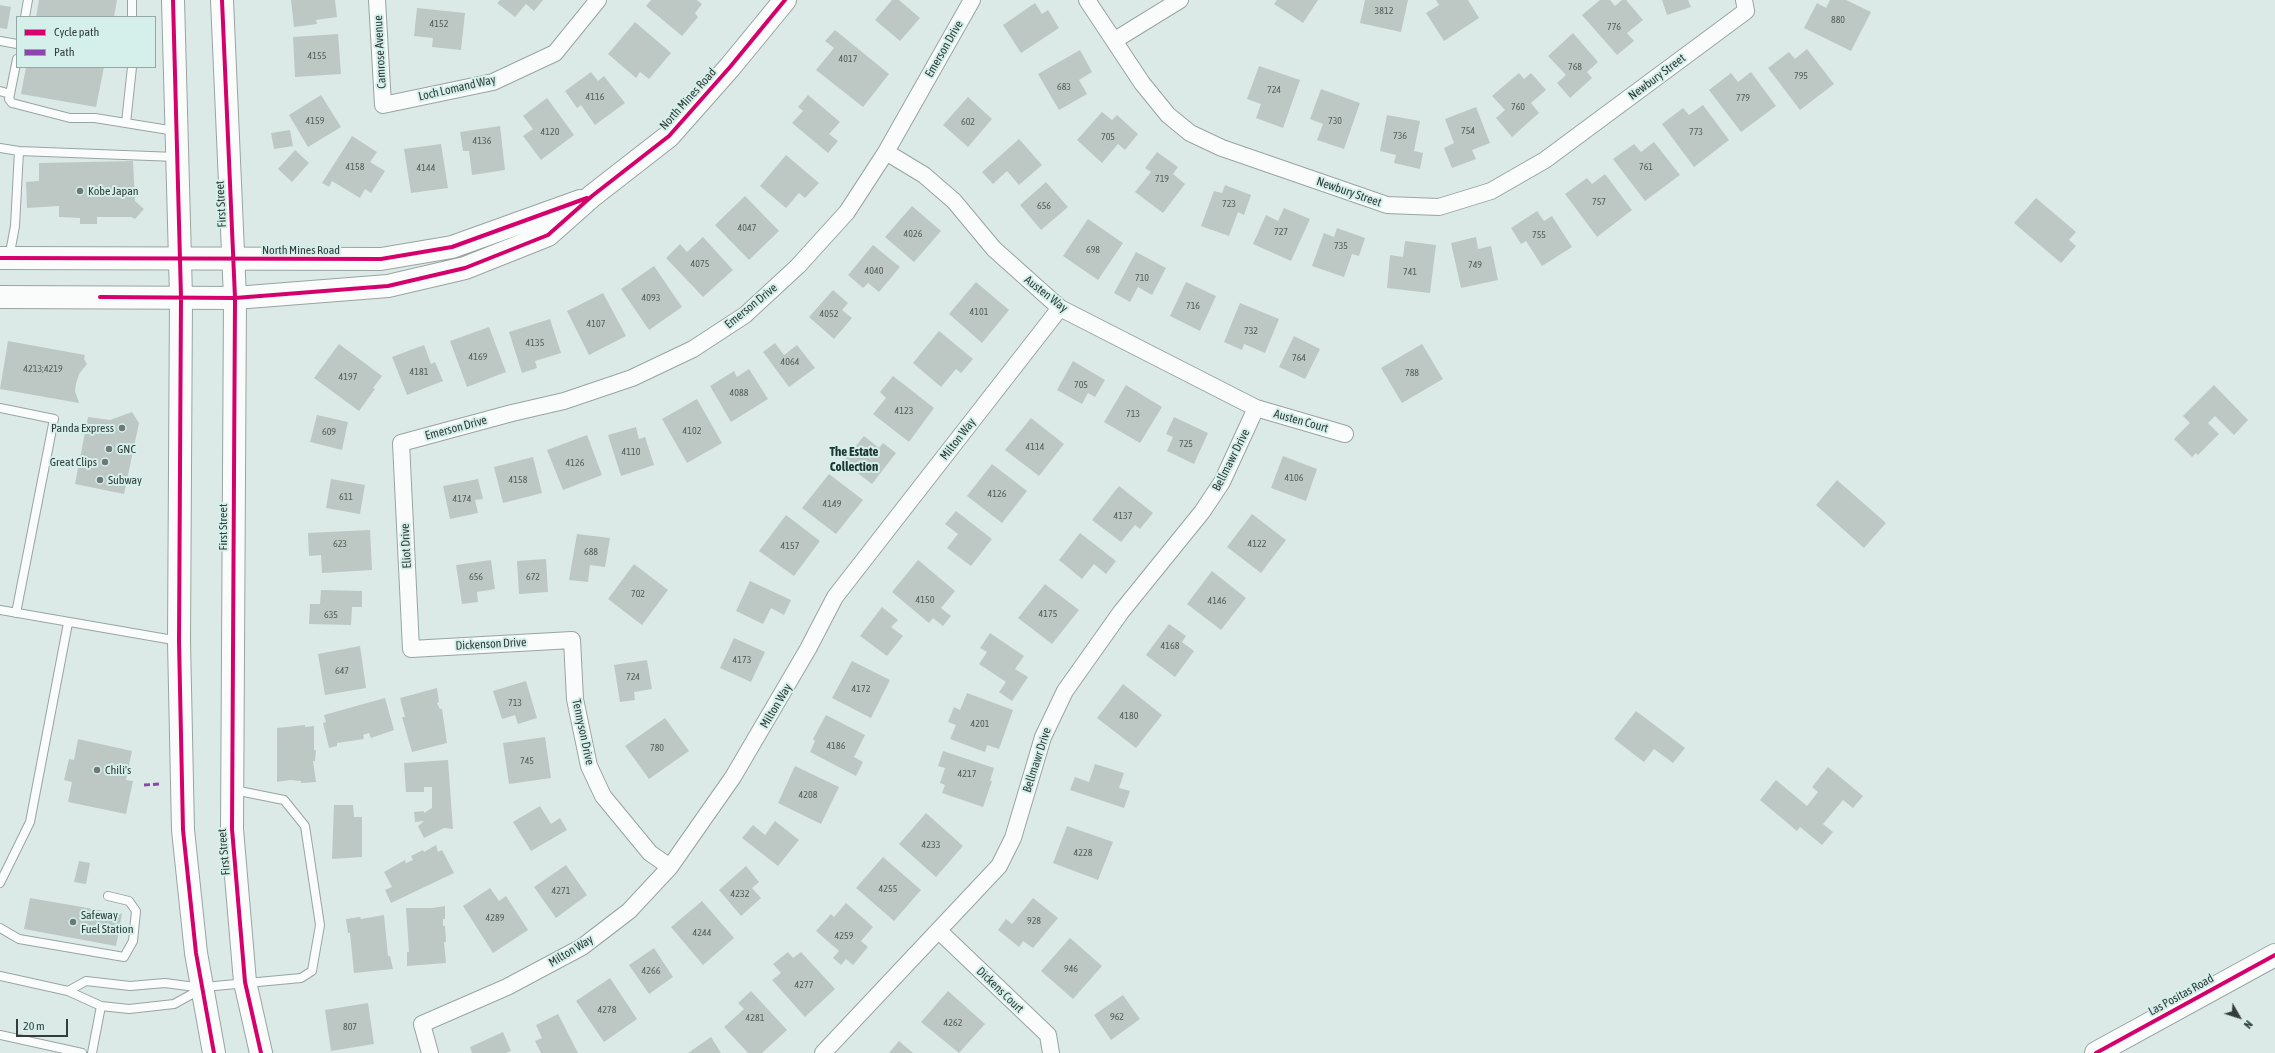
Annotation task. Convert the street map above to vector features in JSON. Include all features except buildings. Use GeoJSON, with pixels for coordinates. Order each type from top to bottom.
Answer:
{"type":"FeatureCollection","features":[{"type":"Feature","properties":{"kind":"main road"},"geometry":{"type":"LineString","coordinates":[[173,0],[181,297],[179,641],[183,830],[196,953],[214,1053]]}},
{"type":"Feature","properties":{"kind":"main road","name":"First Street"},"geometry":{"type":"LineString","coordinates":[[222,0],[235,298],[232,829],[245,982],[261,1053]]}},
{"type":"Feature","properties":{"kind":"main road","name":"North Mines Road"},"geometry":{"type":"LineString","coordinates":[[0,297],[235,298],[388,286],[465,268],[548,235],[592,196],[669,136],[730,67],[785,0]]}},
{"type":"Feature","properties":{"kind":"main road","name":"North Mines Road"},"geometry":{"type":"LineString","coordinates":[[4,258],[234,260],[381,259],[452,248],[592,196]]}},
{"type":"Feature","properties":{"kind":"main road","name":"Las Positas Road"},"geometry":{"type":"LineString","coordinates":[[2096,1053],[2275,955]]}},
{"type":"Feature","properties":{"kind":"street","name":"Camrose Avenue"},"geometry":{"type":"LineString","coordinates":[[377,0],[382,105]]}},
{"type":"Feature","properties":{"kind":"street","name":"Loch Lomand Way"},"geometry":{"type":"LineString","coordinates":[[382,105],[492,82],[555,54],[598,0]]}},
{"type":"Feature","properties":{"kind":"street","name":"Emerson Drive"},"geometry":{"type":"LineString","coordinates":[[401,443],[512,413],[564,401],[632,378],[694,349],[745,314],[798,266],[847,212],[886,152],[972,0]]}},
{"type":"Feature","properties":{"kind":"street","name":"Newbury Street"},"geometry":{"type":"LineString","coordinates":[[1087,0],[1115,40],[1142,83],[1168,115],[1190,133],[1222,148],[1387,205],[1439,207],[1491,191],[1545,160],[1745,5]]}},
{"type":"Feature","properties":{"kind":"street"},"geometry":{"type":"LineString","coordinates":[[1115,40],[1180,0]]}},
{"type":"Feature","properties":{"kind":"street","name":"Austen Way"},"geometry":{"type":"LineString","coordinates":[[886,152],[924,175],[954,201],[994,249],[1060,308],[1256,408]]}},
{"type":"Feature","properties":{"kind":"street","name":"Milton Way"},"geometry":{"type":"LineString","coordinates":[[430,1053],[422,1024],[507,986],[582,947],[629,911],[670,867],[733,777],[805,655],[835,597],[1060,308]]}},
{"type":"Feature","properties":{"kind":"street","name":"Austen Court"},"geometry":{"type":"LineString","coordinates":[[1256,408],[1345,434]]}},
{"type":"Feature","properties":{"kind":"street","name":"Bellmawr Drive"},"geometry":{"type":"LineString","coordinates":[[823,1053],[939,931],[998,866],[1013,838],[1043,736],[1065,691],[1121,612],[1202,512],[1222,482],[1256,408]]}},
{"type":"Feature","properties":{"kind":"street","name":"Eliot Drive"},"geometry":{"type":"LineString","coordinates":[[401,443],[411,649]]}},
{"type":"Feature","properties":{"kind":"street","name":"Tennyson Drive"},"geometry":{"type":"LineString","coordinates":[[572,640],[575,699],[589,766],[603,796],[650,853],[670,867]]}},
{"type":"Feature","properties":{"kind":"street","name":"Dickenson Drive"},"geometry":{"type":"LineString","coordinates":[[411,649],[572,640]]}},
{"type":"Feature","properties":{"kind":"street","name":"Dickens Court"},"geometry":{"type":"LineString","coordinates":[[939,931],[1048,1035],[1051,1053]]}},
{"type":"Feature","properties":{"kind":"lane"},"geometry":{"type":"LineString","coordinates":[[25,16],[28,0]]}},
{"type":"Feature","properties":{"kind":"lane"},"geometry":{"type":"LineString","coordinates":[[132,0],[132,16]]}},
{"type":"Feature","properties":{"kind":"lane"},"geometry":{"type":"LineString","coordinates":[[0,41],[16,44]]}},
{"type":"Feature","properties":{"kind":"lane"},"geometry":{"type":"LineString","coordinates":[[16,64],[9,99],[12,103],[19,106],[70,118],[95,118],[176,131]]}},
{"type":"Feature","properties":{"kind":"lane"},"geometry":{"type":"LineString","coordinates":[[126,123],[132,68]]}},
{"type":"Feature","properties":{"kind":"lane"},"geometry":{"type":"LineString","coordinates":[[0,91],[10,94]]}},
{"type":"Feature","properties":{"kind":"lane"},"geometry":{"type":"LineString","coordinates":[[0,148],[19,151],[177,157]]}},
{"type":"Feature","properties":{"kind":"lane"},"geometry":{"type":"LineString","coordinates":[[4,258],[15,226],[19,151]]}},
{"type":"Feature","properties":{"kind":"lane"},"geometry":{"type":"LineString","coordinates":[[0,408],[54,419],[16,613]]}},
{"type":"Feature","properties":{"kind":"lane"},"geometry":{"type":"LineString","coordinates":[[0,610],[68,623],[179,641]]}},
{"type":"Feature","properties":{"kind":"lane"},"geometry":{"type":"LineString","coordinates":[[0,883],[30,822],[68,623]]}},
{"type":"Feature","properties":{"kind":"lane"},"geometry":{"type":"LineString","coordinates":[[68,991],[86,981],[130,986],[165,983],[203,988],[245,982],[273,982],[301,978],[312,971],[320,925],[305,826],[284,800],[232,790]]}},
{"type":"Feature","properties":{"kind":"lane"},"geometry":{"type":"LineString","coordinates":[[0,928],[19,939],[124,957],[132,940],[136,911],[129,901],[108,896]]}},
{"type":"Feature","properties":{"kind":"lane"},"geometry":{"type":"LineString","coordinates":[[0,976],[68,991],[101,1006],[144,1009],[174,1004],[203,988]]}},
{"type":"Feature","properties":{"kind":"lane"},"geometry":{"type":"LineString","coordinates":[[92,1053],[101,1006]]}},
{"type":"Feature","properties":{"kind":"lane"},"geometry":{"type":"LineString","coordinates":[[0,1035],[82,1053]]}},
{"type":"Feature","properties":{"kind":"marked path"},"geometry":{"type":"LineString","coordinates":[[144,785],[160,784]]}},
{"type":"Feature","properties":{"kind":"cycle path"},"geometry":{"type":"LineString","coordinates":[[173,0],[181,297],[179,641],[183,830],[196,953],[214,1053]]}},
{"type":"Feature","properties":{"kind":"cycle path"},"geometry":{"type":"LineString","coordinates":[[222,0],[235,298],[232,829],[245,982],[261,1053]]}},
{"type":"Feature","properties":{"kind":"cycle path"},"geometry":{"type":"LineString","coordinates":[[100,297],[235,298],[388,286],[465,268],[548,235],[592,196],[669,136],[730,67],[785,0]]}},
{"type":"Feature","properties":{"kind":"cycle path"},"geometry":{"type":"LineString","coordinates":[[0,258],[381,259],[452,247],[587,198]]}},
{"type":"Feature","properties":{"kind":"cycle path"},"geometry":{"type":"LineString","coordinates":[[2096,1053],[2275,955]]}},
{"type":"Feature","properties":{"kind":"place","name":"Kobe Japan"},"geometry":{"type":"Point","coordinates":[80,191]}},
{"type":"Feature","properties":{"kind":"place","name":"Panda Express"},"geometry":{"type":"Point","coordinates":[122,428]}},
{"type":"Feature","properties":{"kind":"place","name":"GNC"},"geometry":{"type":"Point","coordinates":[109,449]}},
{"type":"Feature","properties":{"kind":"place","name":"Great Clips"},"geometry":{"type":"Point","coordinates":[105,462]}},
{"type":"Feature","properties":{"kind":"place","name":"Subway"},"geometry":{"type":"Point","coordinates":[100,480]}},
{"type":"Feature","properties":{"kind":"place","name":"Chili's"},"geometry":{"type":"Point","coordinates":[97,770]}},
{"type":"Feature","properties":{"kind":"place","name":"Safeway Fuel Station"},"geometry":{"type":"Point","coordinates":[73,922]}},
{"type":"Feature","properties":{"kind":"district","name":"The Estate Collection"},"geometry":{"type":"Point","coordinates":[854,460]}}]}
